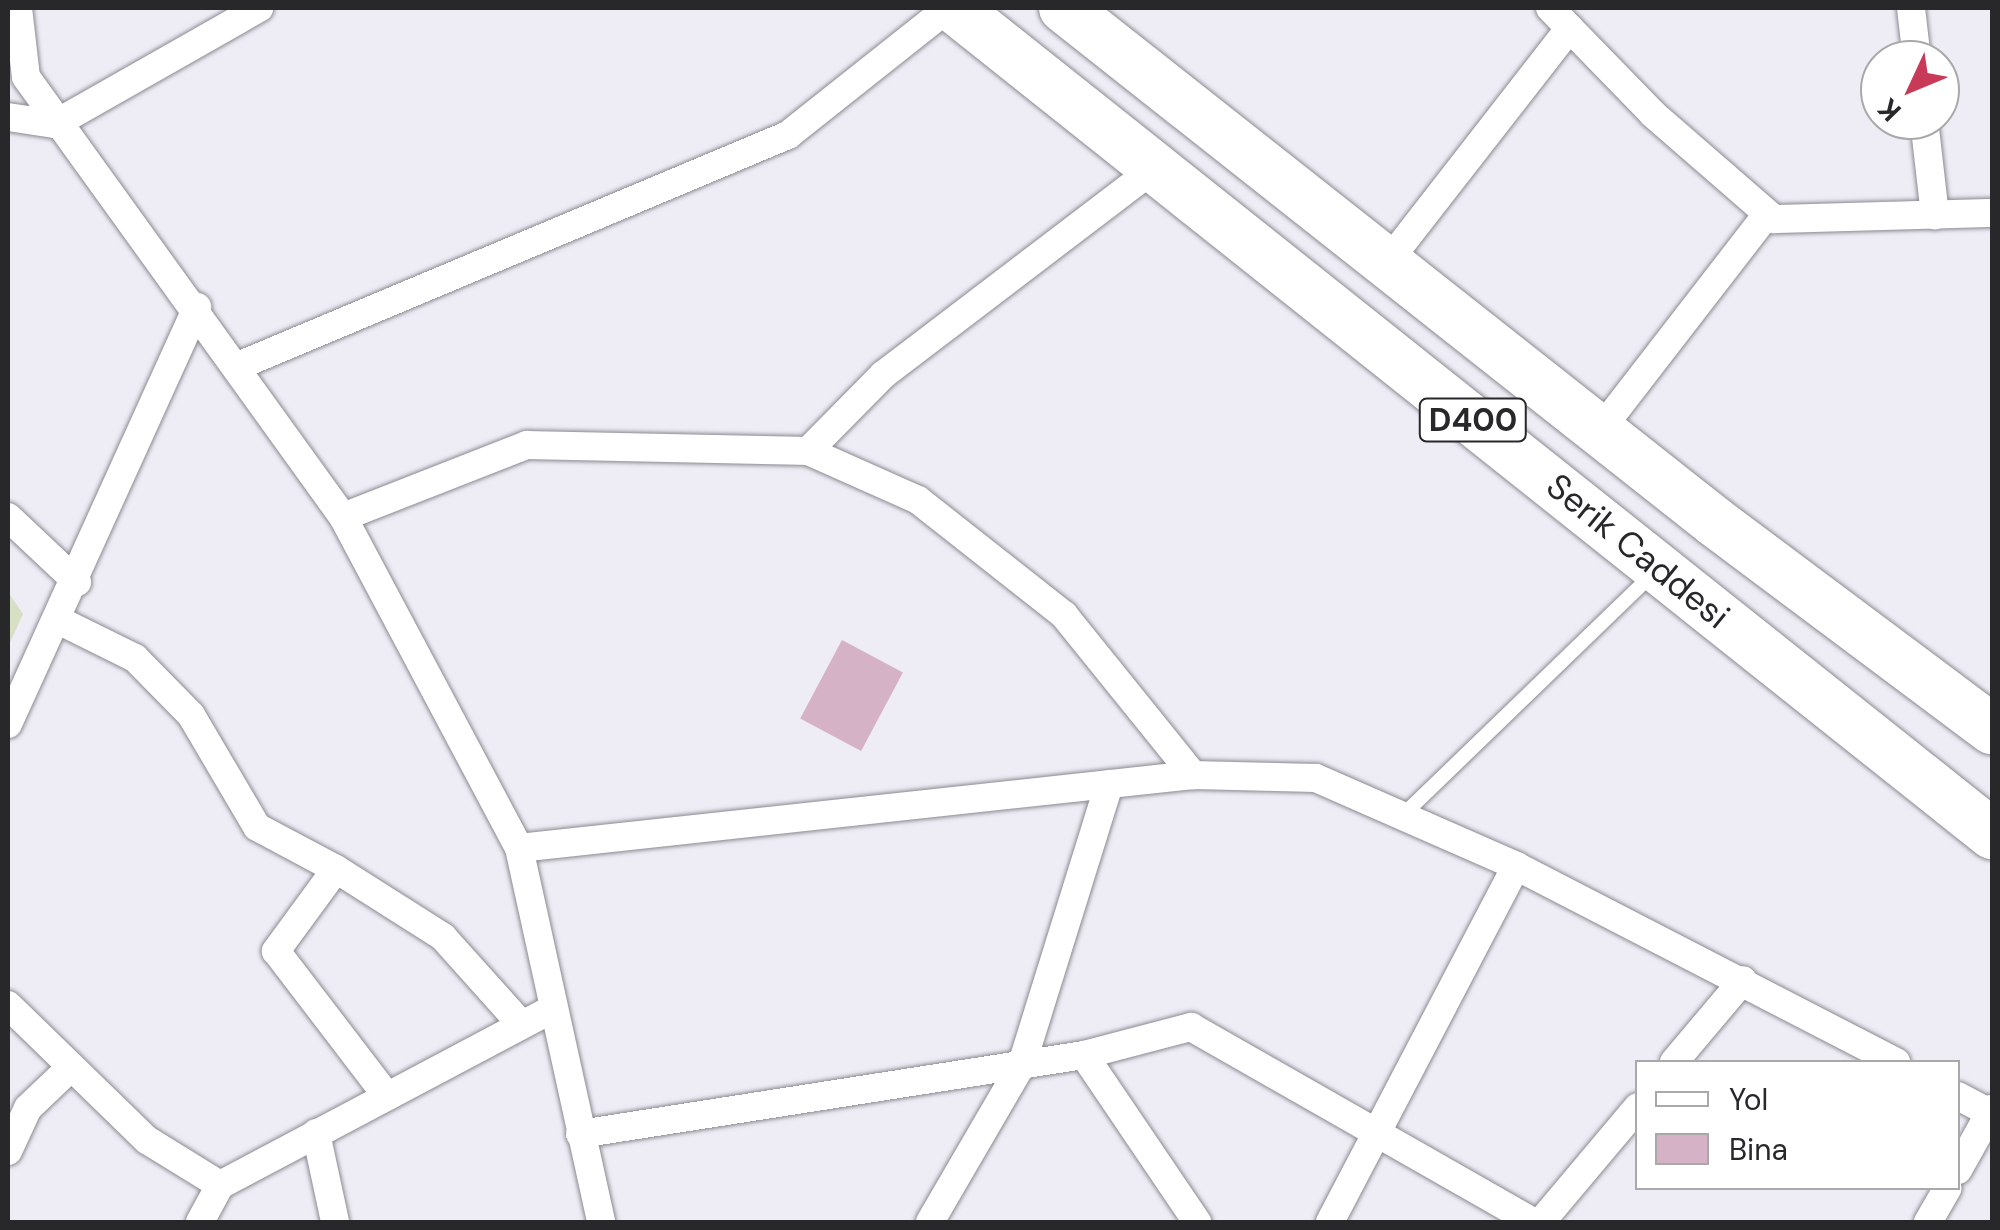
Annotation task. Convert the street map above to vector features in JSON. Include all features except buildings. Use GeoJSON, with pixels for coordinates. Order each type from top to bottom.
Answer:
{"type":"FeatureCollection","features":[{"type":"Feature","properties":{"kind":"highway","name":"Serik Caddesi"},"geometry":{"type":"LineString","coordinates":[[951,8],[1992,834]]}},
{"type":"Feature","properties":{"kind":"highway","name":"Serik Caddesi"},"geometry":{"type":"LineString","coordinates":[[1064,8],[1386,264],[1992,729]]}},
{"type":"Feature","properties":{"kind":"street"},"geometry":{"type":"LineString","coordinates":[[18,8],[26,77],[55,124],[197,307],[342,517],[520,848],[551,1010],[600,1222]]}},
{"type":"Feature","properties":{"kind":"street"},"geometry":{"type":"LineString","coordinates":[[8,117],[55,124],[259,8]]}},
{"type":"Feature","properties":{"kind":"street"},"geometry":{"type":"LineString","coordinates":[[238,366],[788,135],[951,8]]}},
{"type":"Feature","properties":{"kind":"street"},"geometry":{"type":"LineString","coordinates":[[1911,8],[1915,40]]}},
{"type":"Feature","properties":{"kind":"street"},"geometry":{"type":"LineString","coordinates":[[1386,264],[1560,18],[1653,114],[1774,220],[1992,214]]}},
{"type":"Feature","properties":{"kind":"street"},"geometry":{"type":"LineString","coordinates":[[1926,140],[1935,215]]}},
{"type":"Feature","properties":{"kind":"street"},"geometry":{"type":"LineString","coordinates":[[808,451],[883,375],[1156,168]]}},
{"type":"Feature","properties":{"kind":"street"},"geometry":{"type":"LineString","coordinates":[[1600,428],[1767,214]]}},
{"type":"Feature","properties":{"kind":"street"},"geometry":{"type":"LineString","coordinates":[[8,724],[76,582],[197,307]]}},
{"type":"Feature","properties":{"kind":"street"},"geometry":{"type":"LineString","coordinates":[[342,517],[526,446],[808,451],[918,500],[1064,614],[1193,774]]}},
{"type":"Feature","properties":{"kind":"street"},"geometry":{"type":"LineString","coordinates":[[8,517],[76,582]]}},
{"type":"Feature","properties":{"kind":"street"},"geometry":{"type":"LineString","coordinates":[[58,620],[136,658],[191,715],[257,826],[336,868],[443,937],[522,1024]]}},
{"type":"Feature","properties":{"kind":"street"},"geometry":{"type":"LineString","coordinates":[[520,848],[1193,774],[1316,778],[1516,866],[1744,980],[1892,1060]]}},
{"type":"Feature","properties":{"kind":"street"},"geometry":{"type":"LineString","coordinates":[[930,1222],[1022,1064],[1109,784]]}},
{"type":"Feature","properties":{"kind":"street"},"geometry":{"type":"LineString","coordinates":[[1330,1222],[1380,1134],[1516,866]]}},
{"type":"Feature","properties":{"kind":"street"},"geometry":{"type":"LineString","coordinates":[[336,868],[276,951],[387,1096]]}},
{"type":"Feature","properties":{"kind":"street"},"geometry":{"type":"LineString","coordinates":[[1676,1060],[1744,980]]}},
{"type":"Feature","properties":{"kind":"street"},"geometry":{"type":"LineString","coordinates":[[8,1004],[147,1140],[220,1185]]}},
{"type":"Feature","properties":{"kind":"street"},"geometry":{"type":"LineString","coordinates":[[200,1222],[220,1185],[551,1010]]}},
{"type":"Feature","properties":{"kind":"street"},"geometry":{"type":"LineString","coordinates":[[580,1134],[1084,1056],[1191,1028],[1537,1222],[1635,1110]]}},
{"type":"Feature","properties":{"kind":"street"},"geometry":{"type":"LineString","coordinates":[[1084,1056],[1197,1222]]}},
{"type":"Feature","properties":{"kind":"street"},"geometry":{"type":"LineString","coordinates":[[8,1151],[28,1108],[71,1067]]}},
{"type":"Feature","properties":{"kind":"street"},"geometry":{"type":"LineString","coordinates":[[1960,1097],[1991,1111],[1960,1166]]}},
{"type":"Feature","properties":{"kind":"street"},"geometry":{"type":"LineString","coordinates":[[316,1134],[335,1222]]}},
{"type":"Feature","properties":{"kind":"street"},"geometry":{"type":"LineString","coordinates":[[1928,1222],[1947,1190]]}},
{"type":"Feature","properties":{"kind":"lane"},"geometry":{"type":"LineString","coordinates":[[1402,816],[1658,568]]}},
{"type":"Feature","properties":{"kind":"green space"},"geometry":{"type":"Polygon","coordinates":[[[8,592],[23,614],[8,647],[8,592]]]}}]}
